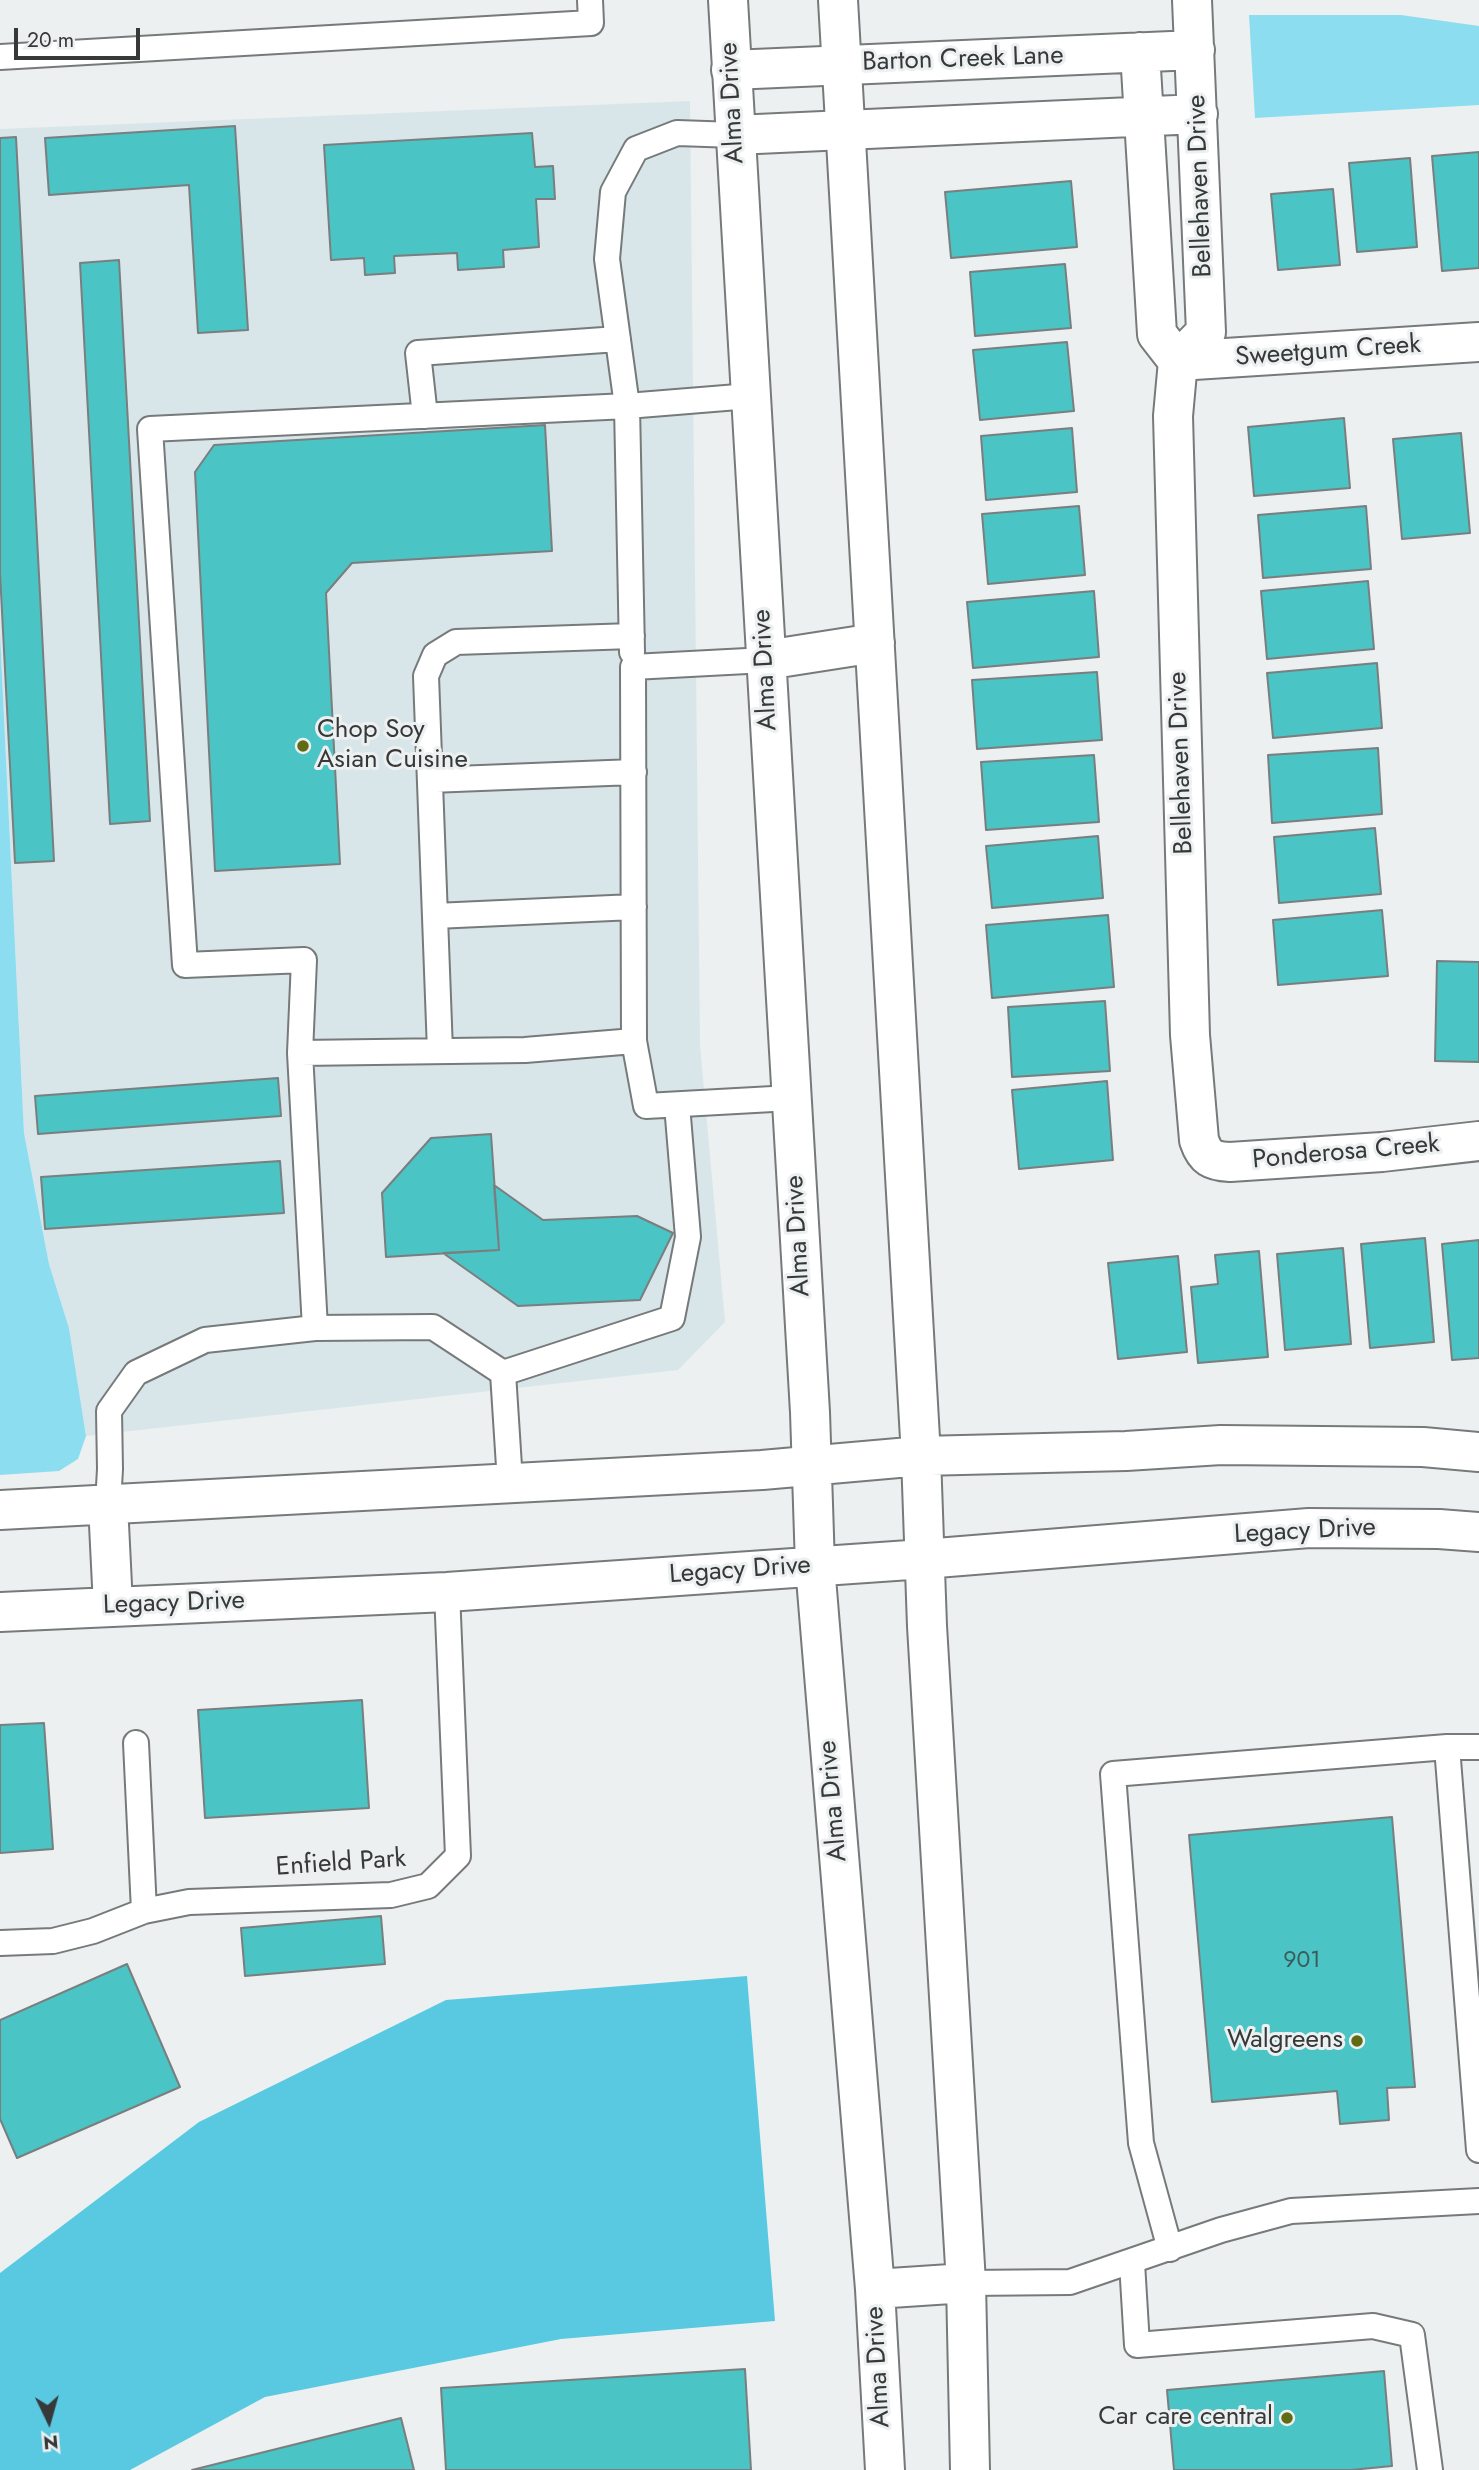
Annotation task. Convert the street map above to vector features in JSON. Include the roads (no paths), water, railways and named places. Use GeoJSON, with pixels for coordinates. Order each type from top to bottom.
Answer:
{"type":"FeatureCollection","features":[{"type":"Feature","properties":{"kind":"main road","name":"Alma Drive"},"geometry":{"type":"LineString","coordinates":[[728,0],[813,1466],[815,1566],[875,2289],[885,2470]]}},
{"type":"Feature","properties":{"kind":"main road"},"geometry":{"type":"LineString","coordinates":[[838,0],[966,2283],[970,2470]]}},
{"type":"Feature","properties":{"kind":"main road","name":"Bellehaven Drive"},"geometry":{"type":"LineString","coordinates":[[1192,0],[1206,332],[1178,361],[1172,416],[1190,1035],[1199,1140],[1203,1153],[1213,1161]]}},
{"type":"Feature","properties":{"kind":"main road","name":"Barton Creek Lane"},"geometry":{"type":"LineString","coordinates":[[731,70],[1195,50]]}},
{"type":"Feature","properties":{"kind":"main road","name":"Bellehaven Drive"},"geometry":{"type":"LineString","coordinates":[[1140,52],[1157,334],[1178,361]]}},
{"type":"Feature","properties":{"kind":"main road"},"geometry":{"type":"LineString","coordinates":[[735,135],[1198,114]]}},
{"type":"Feature","properties":{"kind":"main road","name":"Sweetgum Creek"},"geometry":{"type":"LineString","coordinates":[[1178,361],[1479,342]]}},
{"type":"Feature","properties":{"kind":"main road"},"geometry":{"type":"LineString","coordinates":[[766,660],[875,643]]}},
{"type":"Feature","properties":{"kind":"main road","name":"Ponderosa Creek"},"geometry":{"type":"LineString","coordinates":[[1213,1161],[1368,1153],[1479,1141]]}},
{"type":"Feature","properties":{"kind":"main road"},"geometry":{"type":"LineString","coordinates":[[0,1510],[813,1466],[921,1456],[1126,1451],[1221,1445],[1423,1447],[1479,1452]]}},
{"type":"Feature","properties":{"kind":"main road"},"geometry":{"type":"LineString","coordinates":[[108,1504],[113,1606]]}},
{"type":"Feature","properties":{"kind":"main road","name":"Legacy Drive"},"geometry":{"type":"LineString","coordinates":[[0,1612],[260,1602],[447,1591],[924,1559],[1309,1528],[1479,1532]]}},
{"type":"Feature","properties":{"kind":"main road"},"geometry":{"type":"LineString","coordinates":[[875,2289],[966,2283]]}},
{"type":"Feature","properties":{"kind":"lane"},"geometry":{"type":"LineString","coordinates":[[0,57],[591,23],[590,0]]}},
{"type":"Feature","properties":{"kind":"lane"},"geometry":{"type":"LineString","coordinates":[[735,135],[677,133],[636,149],[613,192],[607,259],[627,406],[633,667],[634,1041],[646,1106],[791,1098]]}},
{"type":"Feature","properties":{"kind":"lane"},"geometry":{"type":"LineString","coordinates":[[425,416],[418,352],[618,339]]}},
{"type":"Feature","properties":{"kind":"lane"},"geometry":{"type":"LineString","coordinates":[[315,1328],[300,1053],[304,960],[185,965],[150,429],[627,406],[750,396]]}},
{"type":"Feature","properties":{"kind":"lane"},"geometry":{"type":"LineString","coordinates":[[440,1051],[426,676],[435,655],[456,642],[632,636]]}},
{"type":"Feature","properties":{"kind":"lane"},"geometry":{"type":"LineString","coordinates":[[633,667],[766,660]]}},
{"type":"Feature","properties":{"kind":"lane"},"geometry":{"type":"LineString","coordinates":[[430,780],[634,772]]}},
{"type":"Feature","properties":{"kind":"lane"},"geometry":{"type":"LineString","coordinates":[[435,916],[634,907]]}},
{"type":"Feature","properties":{"kind":"lane"},"geometry":{"type":"LineString","coordinates":[[300,1053],[525,1050],[634,1041]]}},
{"type":"Feature","properties":{"kind":"lane"},"geometry":{"type":"LineString","coordinates":[[502,1373],[672,1318],[688,1237],[677,1105]]}},
{"type":"Feature","properties":{"kind":"lane"},"geometry":{"type":"LineString","coordinates":[[108,1504],[109,1410],[136,1373],[205,1340],[315,1328],[433,1327],[502,1373]]}},
{"type":"Feature","properties":{"kind":"lane"},"geometry":{"type":"LineString","coordinates":[[502,1373],[510,1482]]}},
{"type":"Feature","properties":{"kind":"lane","name":"Enfield Park"},"geometry":{"type":"LineString","coordinates":[[0,1943],[53,1941],[93,1931],[144,1911],[189,1902],[391,1895],[428,1886],[458,1856],[447,1591]]}},
{"type":"Feature","properties":{"kind":"lane"},"geometry":{"type":"LineString","coordinates":[[135,1743],[144,1911]]}},
{"type":"Feature","properties":{"kind":"lane"},"geometry":{"type":"LineString","coordinates":[[1170,2249],[1141,2143],[1113,1774],[1447,1747],[1479,1747]]}},
{"type":"Feature","properties":{"kind":"lane"},"geometry":{"type":"LineString","coordinates":[[1447,1747],[1479,2150]]}},
{"type":"Feature","properties":{"kind":"lane"},"geometry":{"type":"LineString","coordinates":[[966,2283],[1070,2282],[1132,2263],[1221,2230],[1291,2211],[1479,2201]]}},
{"type":"Feature","properties":{"kind":"lane"},"geometry":{"type":"LineString","coordinates":[[1132,2263],[1137,2345],[1373,2326],[1412,2335],[1430,2470]]}},
{"type":"Feature","properties":{"kind":"place","name":"Chop Soy Asian Cuisine"},"geometry":{"type":"Point","coordinates":[303,746]}},
{"type":"Feature","properties":{"kind":"place","name":"Walgreens"},"geometry":{"type":"Point","coordinates":[1357,2041]}},
{"type":"Feature","properties":{"kind":"place","name":"Car care central"},"geometry":{"type":"Point","coordinates":[1287,2418]}}]}
